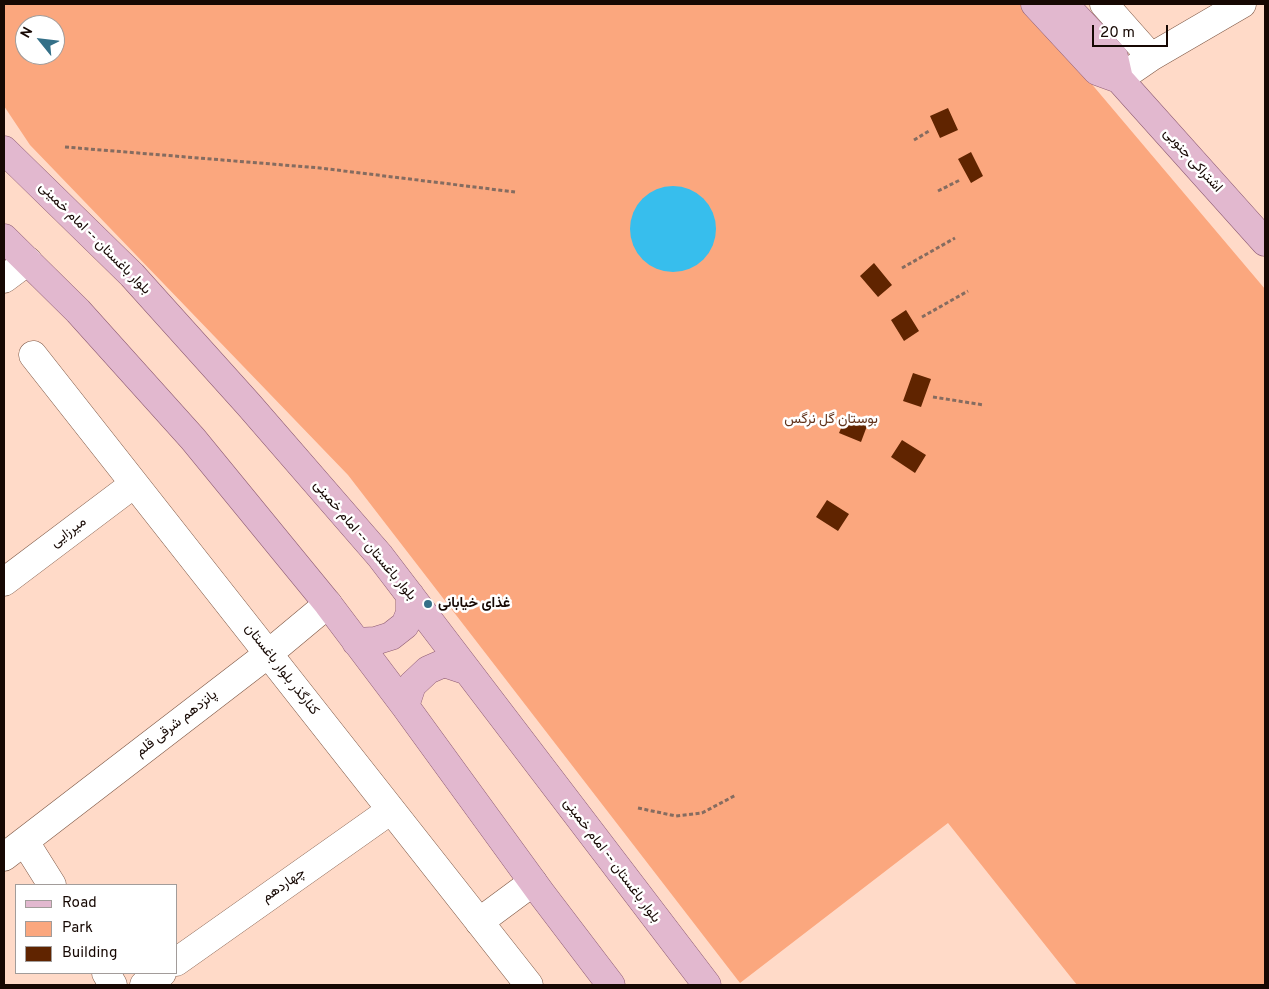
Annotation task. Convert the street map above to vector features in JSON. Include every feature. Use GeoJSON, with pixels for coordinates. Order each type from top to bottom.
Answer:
{"type":"FeatureCollection","features":[{"type":"Feature","properties":{"kind":"main road","name":"اشتراکی جنوبی"},"geometry":{"type":"LineString","coordinates":[[1035,4],[1097,72],[1119,79]]}},
{"type":"Feature","properties":{"kind":"main road","name":"اشتراکی جنوبی"},"geometry":{"type":"LineString","coordinates":[[1064,4],[1114,57],[1119,79],[1265,242]]}},
{"type":"Feature","properties":{"kind":"main road","name":"بلوار باغستان -- امام خمینی"},"geometry":{"type":"LineString","coordinates":[[4,150],[132,275],[249,404],[380,556],[465,670],[707,985]]}},
{"type":"Feature","properties":{"kind":"main road"},"geometry":{"type":"LineString","coordinates":[[4,238],[78,310],[193,439],[328,604],[611,985]]}},
{"type":"Feature","properties":{"kind":"main road"},"geometry":{"type":"LineString","coordinates":[[356,642],[375,641],[391,636],[405,625],[410,612],[410,595]]}},
{"type":"Feature","properties":{"kind":"main road"},"geometry":{"type":"LineString","coordinates":[[405,706],[412,685],[428,670],[444,663],[465,670]]}},
{"type":"Feature","properties":{"kind":"street"},"geometry":{"type":"LineString","coordinates":[[1104,4],[1151,57]]}},
{"type":"Feature","properties":{"kind":"street"},"geometry":{"type":"LineString","coordinates":[[1119,79],[1151,57],[1242,4]]}},
{"type":"Feature","properties":{"kind":"street"},"geometry":{"type":"LineString","coordinates":[[4,279],[28,261]]}},
{"type":"Feature","properties":{"kind":"street","name":"کنارگذر بلوار باغستان"},"geometry":{"type":"LineString","coordinates":[[33,356],[529,985]]}},
{"type":"Feature","properties":{"kind":"street","name":"میرزایی"},"geometry":{"type":"LineString","coordinates":[[4,582],[134,484]]}},
{"type":"Feature","properties":{"kind":"street","name":"پانزدهم شرقی قلم"},"geometry":{"type":"LineString","coordinates":[[14,849],[268,654],[328,604]]}},
{"type":"Feature","properties":{"kind":"street","name":"چهاردهم"},"geometry":{"type":"LineString","coordinates":[[178,961],[391,810]]}},
{"type":"Feature","properties":{"kind":"street"},"geometry":{"type":"LineString","coordinates":[[14,849],[51,884]]}},
{"type":"Feature","properties":{"kind":"street"},"geometry":{"type":"LineString","coordinates":[[479,922],[533,882]]}},
{"type":"Feature","properties":{"kind":"street"},"geometry":{"type":"LineString","coordinates":[[107,974],[114,985]]}},
{"type":"Feature","properties":{"kind":"street"},"geometry":{"type":"LineString","coordinates":[[144,985],[160,974]]}},
{"type":"Feature","properties":{"kind":"path"},"geometry":{"type":"LineString","coordinates":[[914,140],[929,130]]}},
{"type":"Feature","properties":{"kind":"path"},"geometry":{"type":"LineString","coordinates":[[65,148],[320,168],[515,192]]}},
{"type":"Feature","properties":{"kind":"path"},"geometry":{"type":"LineString","coordinates":[[938,191],[960,180]]}},
{"type":"Feature","properties":{"kind":"path"},"geometry":{"type":"LineString","coordinates":[[902,268],[954,238]]}},
{"type":"Feature","properties":{"kind":"path"},"geometry":{"type":"LineString","coordinates":[[922,317],[968,291]]}},
{"type":"Feature","properties":{"kind":"path"},"geometry":{"type":"LineString","coordinates":[[933,397],[984,405]]}},
{"type":"Feature","properties":{"kind":"path"},"geometry":{"type":"LineString","coordinates":[[638,808],[676,816],[702,813],[736,795]]}},
{"type":"Feature","properties":{"kind":"green space","name":"بوستان گل نرگس"},"geometry":{"type":"Polygon","coordinates":[[[4,4],[1024,4],[1265,289],[1265,985],[1077,985],[948,823],[740,983],[348,475],[30,145],[4,106],[4,4]]]}},
{"type":"Feature","properties":{"kind":"water"},"geometry":{"type":"Polygon","coordinates":[[[665,186],[681,186],[690,189],[704,198],[713,212],[716,229],[713,246],[704,260],[690,269],[681,272],[665,272],[649,265],[637,253],[630,237],[630,221],[637,205],[649,193],[665,186]]]}},
{"type":"Feature","properties":{"kind":"building"},"geometry":{"type":"Polygon","coordinates":[[[948,108],[958,130],[940,138],[930,116],[948,108]]]}},
{"type":"Feature","properties":{"kind":"building"},"geometry":{"type":"Polygon","coordinates":[[[971,152],[983,176],[971,183],[958,159],[971,152]]]}},
{"type":"Feature","properties":{"kind":"building"},"geometry":{"type":"Polygon","coordinates":[[[874,263],[892,285],[878,297],[860,276],[874,263]]]}},
{"type":"Feature","properties":{"kind":"building"},"geometry":{"type":"Polygon","coordinates":[[[906,310],[919,331],[904,341],[891,320],[906,310]]]}},
{"type":"Feature","properties":{"kind":"building"},"geometry":{"type":"Polygon","coordinates":[[[913,373],[931,379],[921,407],[903,401],[913,373]]]}},
{"type":"Feature","properties":{"kind":"building"},"geometry":{"type":"Polygon","coordinates":[[[846,417],[867,426],[861,442],[839,433],[846,417]]]}},
{"type":"Feature","properties":{"kind":"building"},"geometry":{"type":"Polygon","coordinates":[[[902,440],[926,455],[915,473],[891,457],[902,440]]]}},
{"type":"Feature","properties":{"kind":"building"},"geometry":{"type":"Polygon","coordinates":[[[827,500],[849,514],[838,531],[816,517],[827,500]]]}},
{"type":"Feature","properties":{"kind":"place","name":"غذای خیابانی"},"geometry":{"type":"Point","coordinates":[428,604]}}]}
